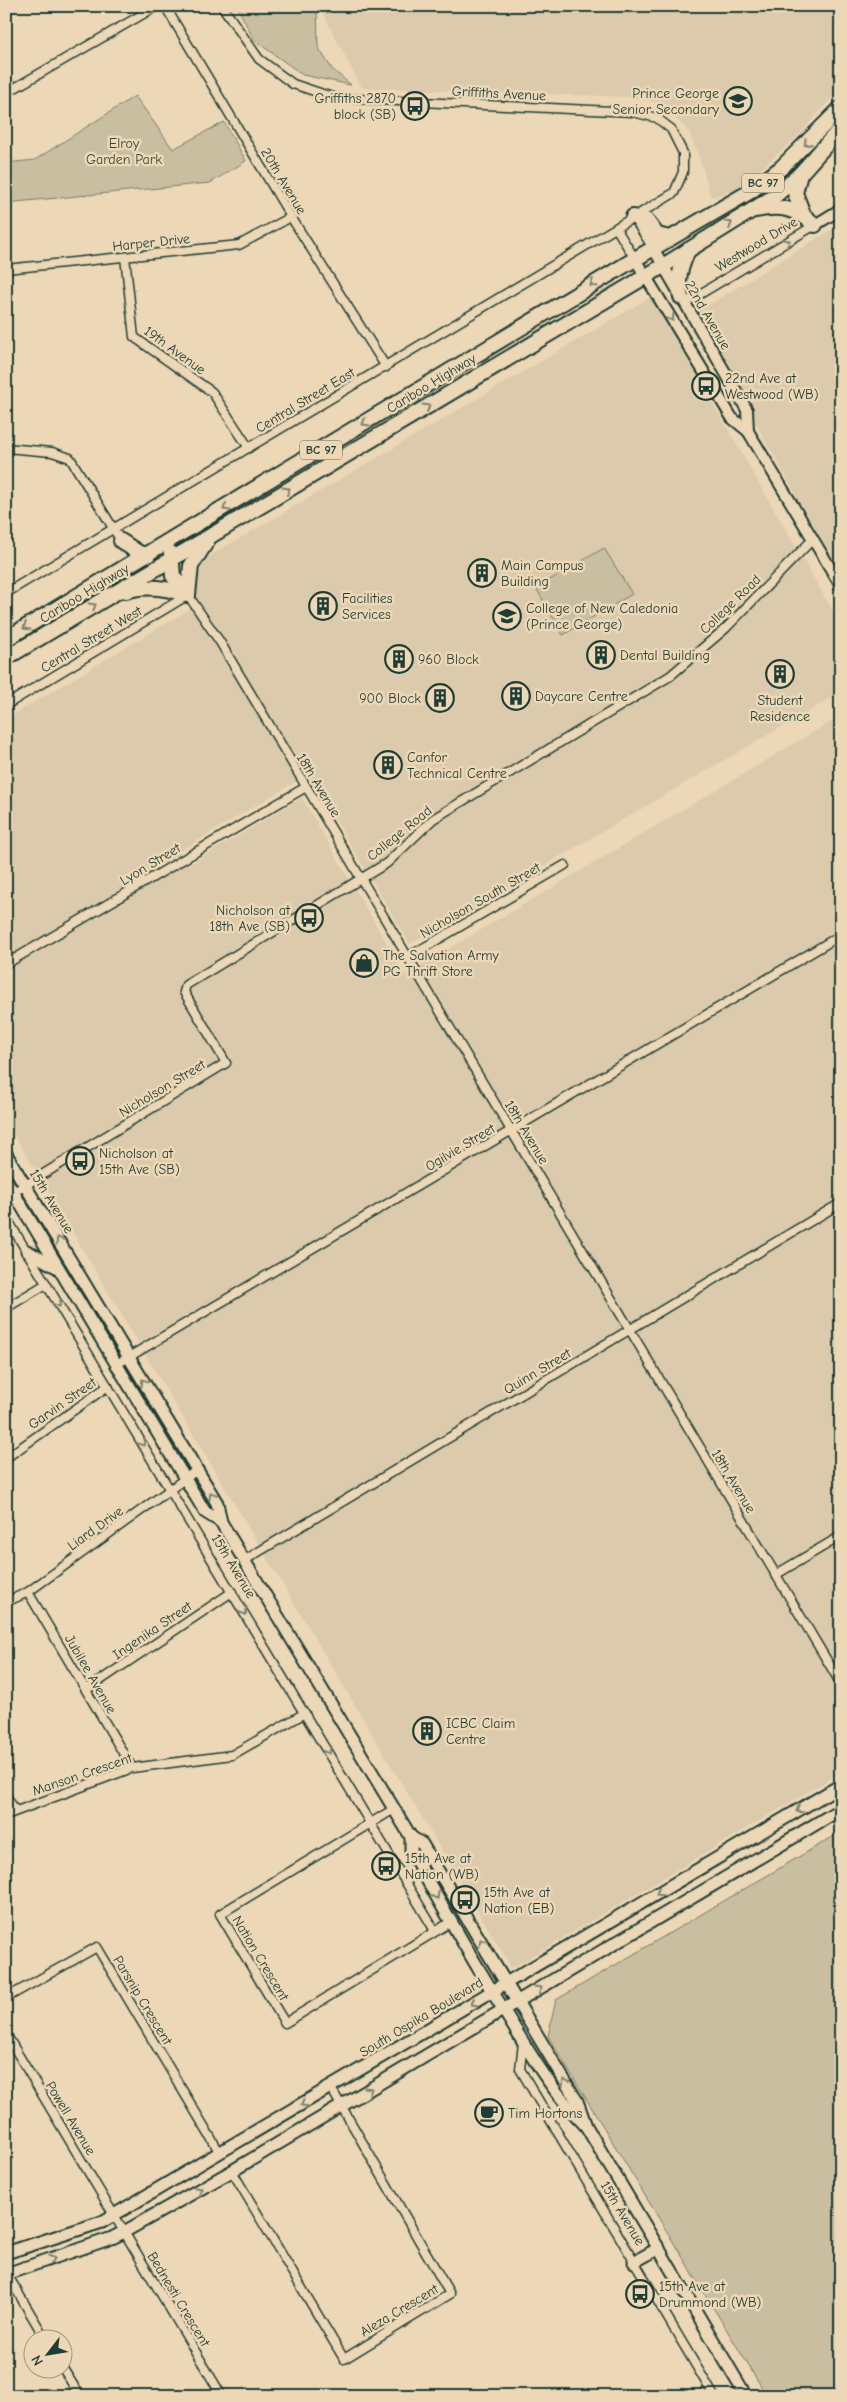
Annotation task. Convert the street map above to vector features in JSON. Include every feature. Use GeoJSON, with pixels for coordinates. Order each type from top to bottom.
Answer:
{"type":"FeatureCollection","features":[{"type":"Feature","properties":{"kind":"highway","name":"Cariboo Highway"},"geometry":{"type":"LineString","coordinates":[[6,639],[767,180],[841,108]]}},
{"type":"Feature","properties":{"kind":"highway","name":"Cariboo Highway"},"geometry":{"type":"LineString","coordinates":[[6,658],[646,277],[775,196],[800,174],[841,128]]}},
{"type":"Feature","properties":{"kind":"highway"},"geometry":{"type":"LineString","coordinates":[[800,174],[795,194],[803,214],[815,225]]}},
{"type":"Feature","properties":{"kind":"highway"},"geometry":{"type":"LineString","coordinates":[[751,210],[781,208],[803,214]]}},
{"type":"Feature","properties":{"kind":"highway"},"geometry":{"type":"LineString","coordinates":[[633,218],[646,220],[657,235],[670,238]]}},
{"type":"Feature","properties":{"kind":"highway"},"geometry":{"type":"LineString","coordinates":[[683,300],[678,283],[679,270],[688,250]]}},
{"type":"Feature","properties":{"kind":"highway"},"geometry":{"type":"LineString","coordinates":[[188,595],[191,566],[197,554],[214,534]]}},
{"type":"Feature","properties":{"kind":"highway"},"geometry":{"type":"LineString","coordinates":[[117,535],[139,553],[148,555]]}},
{"type":"Feature","properties":{"kind":"highway"},"geometry":{"type":"LineString","coordinates":[[117,535],[121,571]]}},
{"type":"Feature","properties":{"kind":"highway"},"geometry":{"type":"LineString","coordinates":[[178,536],[171,550],[170,560],[174,576],[188,595]]}},
{"type":"Feature","properties":{"kind":"highway"},"geometry":{"type":"LineString","coordinates":[[113,594],[149,587],[164,588],[188,595]]}},
{"type":"Feature","properties":{"kind":"main road","name":"15th Avenue"},"geometry":{"type":"LineString","coordinates":[[6,1154],[218,1504],[221,1522],[394,1809],[410,1837],[411,1851],[492,1992],[545,2079],[566,2106],[586,2126]]}},
{"type":"Feature","properties":{"kind":"main road","name":"15th Avenue"},"geometry":{"type":"LineString","coordinates":[[6,1180],[205,1512],[221,1522]]}},
{"type":"Feature","properties":{"kind":"main road"},"geometry":{"type":"LineString","coordinates":[[26,1251],[59,1269]]}},
{"type":"Feature","properties":{"kind":"main road","name":"South Ospika Boulevard"},"geometry":{"type":"LineString","coordinates":[[6,2253],[102,2222],[841,1785]]}},
{"type":"Feature","properties":{"kind":"main road"},"geometry":{"type":"LineString","coordinates":[[7,2274],[112,2238],[124,2232],[232,2171],[841,1809]]}},
{"type":"Feature","properties":{"kind":"main road","name":"15th Avenue"},"geometry":{"type":"LineString","coordinates":[[410,1837],[422,1844],[518,2002],[577,2101],[586,2126],[746,2396]]}},
{"type":"Feature","properties":{"kind":"main road"},"geometry":{"type":"LineString","coordinates":[[634,2262],[659,2248]]}},
{"type":"Feature","properties":{"kind":"street"},"geometry":{"type":"LineString","coordinates":[[6,93],[157,6]]}},
{"type":"Feature","properties":{"kind":"street","name":"20th Avenue"},"geometry":{"type":"LineString","coordinates":[[165,6],[291,217],[386,367]]}},
{"type":"Feature","properties":{"kind":"street","name":"Griffiths Avenue"},"geometry":{"type":"LineString","coordinates":[[222,6],[259,59],[293,84],[335,98],[633,112],[657,118],[671,129],[683,152],[683,172],[674,193],[616,228]]}},
{"type":"Feature","properties":{"kind":"street","name":"Westwood Drive"},"geometry":{"type":"LineString","coordinates":[[683,300],[841,209]]}},
{"type":"Feature","properties":{"kind":"street","name":"Harper Drive"},"geometry":{"type":"LineString","coordinates":[[6,269],[239,246],[291,217]]}},
{"type":"Feature","properties":{"kind":"street","name":"22nd Avenue"},"geometry":{"type":"LineString","coordinates":[[633,218],[747,410],[748,431]]}},
{"type":"Feature","properties":{"kind":"street","name":"22nd Avenue"},"geometry":{"type":"LineString","coordinates":[[616,228],[732,418],[748,431],[841,586]]}},
{"type":"Feature","properties":{"kind":"street","name":"Central Street East"},"geometry":{"type":"LineString","coordinates":[[6,593],[117,535],[249,448],[616,228]]}},
{"type":"Feature","properties":{"kind":"street","name":"19th Avenue"},"geometry":{"type":"LineString","coordinates":[[125,257],[134,338],[212,392],[249,448]]}},
{"type":"Feature","properties":{"kind":"street"},"geometry":{"type":"LineString","coordinates":[[6,448],[52,452],[70,458],[117,535]]}},
{"type":"Feature","properties":{"kind":"street","name":"College Road"},"geometry":{"type":"LineString","coordinates":[[360,878],[387,863],[433,819],[670,676],[726,628],[813,539]]}},
{"type":"Feature","properties":{"kind":"street","name":"Central Street West"},"geometry":{"type":"LineString","coordinates":[[6,705],[188,595]]}},
{"type":"Feature","properties":{"kind":"street","name":"18th Avenue"},"geometry":{"type":"LineString","coordinates":[[188,595],[220,642],[841,1684]]}},
{"type":"Feature","properties":{"kind":"street","name":"Lyon Street"},"geometry":{"type":"LineString","coordinates":[[6,964],[306,787]]}},
{"type":"Feature","properties":{"kind":"street","name":"Nicholson South Street"},"geometry":{"type":"LineString","coordinates":[[408,957],[564,865]]}},
{"type":"Feature","properties":{"kind":"street","name":"Nicholson Street"},"geometry":{"type":"LineString","coordinates":[[14,1192],[224,1065],[225,1060],[184,992],[186,985],[360,878]]}},
{"type":"Feature","properties":{"kind":"street","name":"Ogilvie Street"},"geometry":{"type":"LineString","coordinates":[[117,1364],[841,935]]}},
{"type":"Feature","properties":{"kind":"street","name":"Quinn Street"},"geometry":{"type":"LineString","coordinates":[[245,1560],[841,1203]]}},
{"type":"Feature","properties":{"kind":"street","name":"15th Avenue"},"geometry":{"type":"LineString","coordinates":[[6,1217],[435,1931]]}},
{"type":"Feature","properties":{"kind":"street"},"geometry":{"type":"LineString","coordinates":[[6,1308],[46,1284]]}},
{"type":"Feature","properties":{"kind":"street","name":"Garvin Street"},"geometry":{"type":"LineString","coordinates":[[6,1458],[108,1386]]}},
{"type":"Feature","properties":{"kind":"street","name":"Liard Drive"},"geometry":{"type":"LineString","coordinates":[[6,1602],[28,1592],[197,1470]]}},
{"type":"Feature","properties":{"kind":"street"},"geometry":{"type":"LineString","coordinates":[[775,1574],[841,1536]]}},
{"type":"Feature","properties":{"kind":"street","name":"Jubilee Avenue"},"geometry":{"type":"LineString","coordinates":[[28,1592],[132,1768]]}},
{"type":"Feature","properties":{"kind":"street","name":"Ingenika Street"},"geometry":{"type":"LineString","coordinates":[[86,1690],[232,1592]]}},
{"type":"Feature","properties":{"kind":"street","name":"Manson Crescent"},"geometry":{"type":"LineString","coordinates":[[6,1815],[15,1810],[132,1768],[232,1756],[305,1713]]}},
{"type":"Feature","properties":{"kind":"street"},"geometry":{"type":"LineString","coordinates":[[6,1796],[15,1810]]}},
{"type":"Feature","properties":{"kind":"street","name":"Nation Crescent"},"geometry":{"type":"LineString","coordinates":[[394,1809],[220,1914],[285,2023],[451,1922]]}},
{"type":"Feature","properties":{"kind":"street","name":"Parsnip Crescent"},"geometry":{"type":"LineString","coordinates":[[6,1998],[96,1948],[220,2153]]}},
{"type":"Feature","properties":{"kind":"street","name":"Powell Avenue"},"geometry":{"type":"LineString","coordinates":[[6,2034],[114,2215]]}},
{"type":"Feature","properties":{"kind":"street","name":"15th Avenue"},"geometry":{"type":"LineString","coordinates":[[523,2043],[520,2069],[714,2396]]}},
{"type":"Feature","properties":{"kind":"street","name":"Aleza Crescent"},"geometry":{"type":"LineString","coordinates":[[232,2171],[344,2359],[450,2294],[331,2088]]}},
{"type":"Feature","properties":{"kind":"street","name":"Bednesti Crescent"},"geometry":{"type":"LineString","coordinates":[[114,2215],[222,2396]]}},
{"type":"Feature","properties":{"kind":"street"},"geometry":{"type":"LineString","coordinates":[[7,2274],[40,2330]]}},
{"type":"Feature","properties":{"kind":"street"},"geometry":{"type":"LineString","coordinates":[[70,2380],[80,2396]]}},
{"type":"Feature","properties":{"kind":"shaded area","name":"Prince George Senior Secondary"},"geometry":{"type":"Polygon","coordinates":[[[319,6],[841,6],[841,87],[798,136],[738,189],[711,197],[700,159],[689,132],[663,104],[633,97],[362,88],[319,6]]]}},
{"type":"Feature","properties":{"kind":"shaded area"},"geometry":{"type":"Polygon","coordinates":[[[841,224],[841,574],[694,314],[841,224]]]}},
{"type":"Feature","properties":{"kind":"shaded area"},"geometry":{"type":"Polygon","coordinates":[[[651,297],[841,625],[841,692],[410,944],[308,774],[180,851],[189,865],[302,798],[405,975],[841,716],[841,1772],[512,1968],[6,1121],[6,719],[192,608],[203,560],[651,297]]]}},
{"type":"Feature","properties":{"kind":"green space"},"geometry":{"type":"Polygon","coordinates":[[[237,6],[317,6],[318,47],[332,69],[351,85],[303,75],[254,40],[237,6]]]}},
{"type":"Feature","properties":{"kind":"green space","name":"Elroy Garden Park"},"geometry":{"type":"Polygon","coordinates":[[[135,96],[173,149],[224,122],[246,161],[210,183],[6,203],[6,163],[35,160],[135,96]]]}},
{"type":"Feature","properties":{"kind":"green space"},"geometry":{"type":"Polygon","coordinates":[[[604,548],[632,594],[563,635],[536,588],[604,548]]]}},
{"type":"Feature","properties":{"kind":"green space"},"geometry":{"type":"Polygon","coordinates":[[[841,1832],[841,2396],[767,2396],[548,2036],[556,2000],[841,1832]]]}},
{"type":"Feature","properties":{"kind":"place","name":"Prince George Senior Secondary"},"geometry":{"type":"Point","coordinates":[738,101]}},
{"type":"Feature","properties":{"kind":"place","name":"Griffiths 2870 block (SB)"},"geometry":{"type":"Point","coordinates":[415,106]}},
{"type":"Feature","properties":{"kind":"place","name":"22nd Ave at Westwood (WB)"},"geometry":{"type":"Point","coordinates":[706,386]}},
{"type":"Feature","properties":{"kind":"place","name":"Main Campus Building"},"geometry":{"type":"Point","coordinates":[482,573]}},
{"type":"Feature","properties":{"kind":"place","name":"Facilities Services"},"geometry":{"type":"Point","coordinates":[323,606]}},
{"type":"Feature","properties":{"kind":"place","name":"College of New Caledonia (Prince George)"},"geometry":{"type":"Point","coordinates":[507,616]}},
{"type":"Feature","properties":{"kind":"place","name":"Dental Building"},"geometry":{"type":"Point","coordinates":[601,655]}},
{"type":"Feature","properties":{"kind":"place","name":"960 Block"},"geometry":{"type":"Point","coordinates":[399,659]}},
{"type":"Feature","properties":{"kind":"place","name":"Student Residence"},"geometry":{"type":"Point","coordinates":[780,674]}},
{"type":"Feature","properties":{"kind":"place","name":"Daycare Centre"},"geometry":{"type":"Point","coordinates":[516,696]}},
{"type":"Feature","properties":{"kind":"place","name":"900 Block"},"geometry":{"type":"Point","coordinates":[440,698]}},
{"type":"Feature","properties":{"kind":"place","name":"Canfor Technical Centre"},"geometry":{"type":"Point","coordinates":[388,765]}},
{"type":"Feature","properties":{"kind":"place","name":"Nicholson at 18th Ave (SB)"},"geometry":{"type":"Point","coordinates":[309,918]}},
{"type":"Feature","properties":{"kind":"place","name":"The Salvation Army PG Thrift Store"},"geometry":{"type":"Point","coordinates":[364,963]}},
{"type":"Feature","properties":{"kind":"place","name":"Nicholson at 15th Ave (SB)"},"geometry":{"type":"Point","coordinates":[80,1161]}},
{"type":"Feature","properties":{"kind":"place","name":"ICBC Claim Centre"},"geometry":{"type":"Point","coordinates":[427,1731]}},
{"type":"Feature","properties":{"kind":"place","name":"15th Ave at Nation (WB)"},"geometry":{"type":"Point","coordinates":[386,1866]}},
{"type":"Feature","properties":{"kind":"place","name":"15th Ave at Nation (EB)"},"geometry":{"type":"Point","coordinates":[465,1900]}},
{"type":"Feature","properties":{"kind":"place","name":"Tim Hortons"},"geometry":{"type":"Point","coordinates":[489,2113]}},
{"type":"Feature","properties":{"kind":"place","name":"15th Ave at Drummond (WB)"},"geometry":{"type":"Point","coordinates":[640,2294]}}]}
